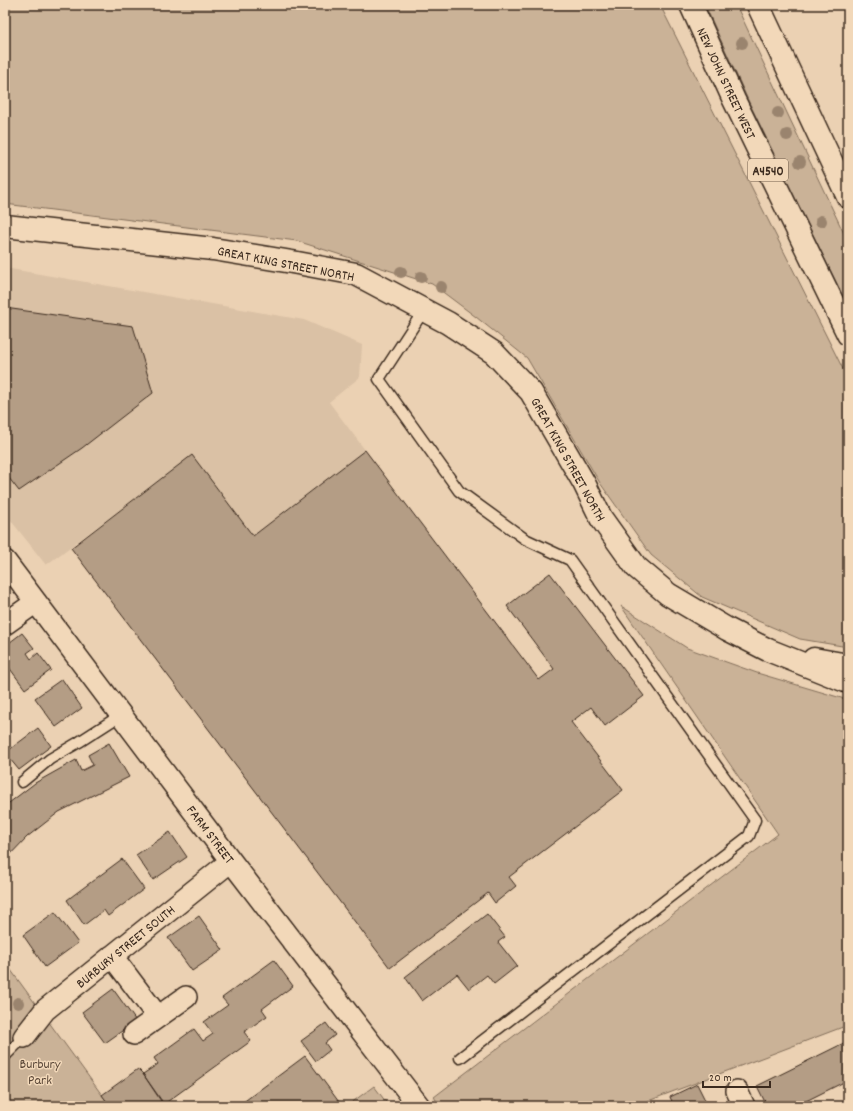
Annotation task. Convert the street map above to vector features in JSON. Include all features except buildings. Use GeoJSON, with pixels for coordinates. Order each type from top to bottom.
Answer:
{"type":"FeatureCollection","features":[{"type":"Feature","properties":{"kind":"main road","name":"NEW JOHN STREET WEST"},"geometry":{"type":"LineString","coordinates":[[691,5],[734,100],[848,334]]}},
{"type":"Feature","properties":{"kind":"main road"},"geometry":{"type":"LineString","coordinates":[[758,5],[848,198]]}},
{"type":"Feature","properties":{"kind":"main road","name":"GREAT KING STREET NORTH"},"geometry":{"type":"LineString","coordinates":[[5,226],[213,249],[356,274],[448,322],[494,353],[531,392],[584,483],[601,518],[636,567],[668,594],[768,650],[848,682]]}},
{"type":"Feature","properties":{"kind":"main road","name":"GREAT KING STREET NORTH"},"geometry":{"type":"LineString","coordinates":[[768,650],[848,665]]}},
{"type":"Feature","properties":{"kind":"street","name":"FARM STREET"},"geometry":{"type":"LineString","coordinates":[[5,561],[418,1106]]}},
{"type":"Feature","properties":{"kind":"street"},"geometry":{"type":"LineString","coordinates":[[5,624],[36,602]]}},
{"type":"Feature","properties":{"kind":"street","name":"BURBURY STREET SOUTH"},"geometry":{"type":"LineString","coordinates":[[24,1037],[45,1010],[231,860]]}},
{"type":"Feature","properties":{"kind":"street"},"geometry":{"type":"LineString","coordinates":[[112,956],[158,1017]]}},
{"type":"Feature","properties":{"kind":"street"},"geometry":{"type":"LineString","coordinates":[[134,1034],[186,997]]}},
{"type":"Feature","properties":{"kind":"lane"},"geometry":{"type":"LineString","coordinates":[[424,310],[379,380],[460,491],[525,539],[570,560],[755,820],[748,836],[460,1058]]}},
{"type":"Feature","properties":{"kind":"lane"},"geometry":{"type":"LineString","coordinates":[[22,782],[50,759],[121,715]]}},
{"type":"Feature","properties":{"kind":"lane"},"geometry":{"type":"LineString","coordinates":[[6,1053],[24,1037]]}},
{"type":"Feature","properties":{"kind":"shaded area"},"geometry":{"type":"Polygon","coordinates":[[[5,268],[304,320],[362,345],[360,377],[329,402],[365,450],[253,536],[192,456],[46,565],[5,513],[5,268]]]}},
{"type":"Feature","properties":{"kind":"green space"},"geometry":{"type":"Polygon","coordinates":[[[5,5],[660,5],[848,379],[848,647],[800,639],[702,597],[651,555],[600,483],[527,358],[432,284],[297,241],[5,204],[5,5]]]}},
{"type":"Feature","properties":{"kind":"green space"},"geometry":{"type":"Polygon","coordinates":[[[705,5],[736,5],[848,242],[848,307],[748,100],[705,5]]]}},
{"type":"Feature","properties":{"kind":"green space"},"geometry":{"type":"Polygon","coordinates":[[[621,606],[687,648],[757,673],[848,700],[848,1025],[635,1106],[440,1106],[434,1097],[778,834],[621,606]]]}},
{"type":"Feature","properties":{"kind":"green space","name":"Burbury Park"},"geometry":{"type":"Polygon","coordinates":[[[5,962],[110,1106],[5,1106],[5,962]]]}},
{"type":"Feature","properties":{"kind":"green space"},"geometry":{"type":"Polygon","coordinates":[[[374,1086],[389,1106],[347,1106],[374,1086]]]}}]}
